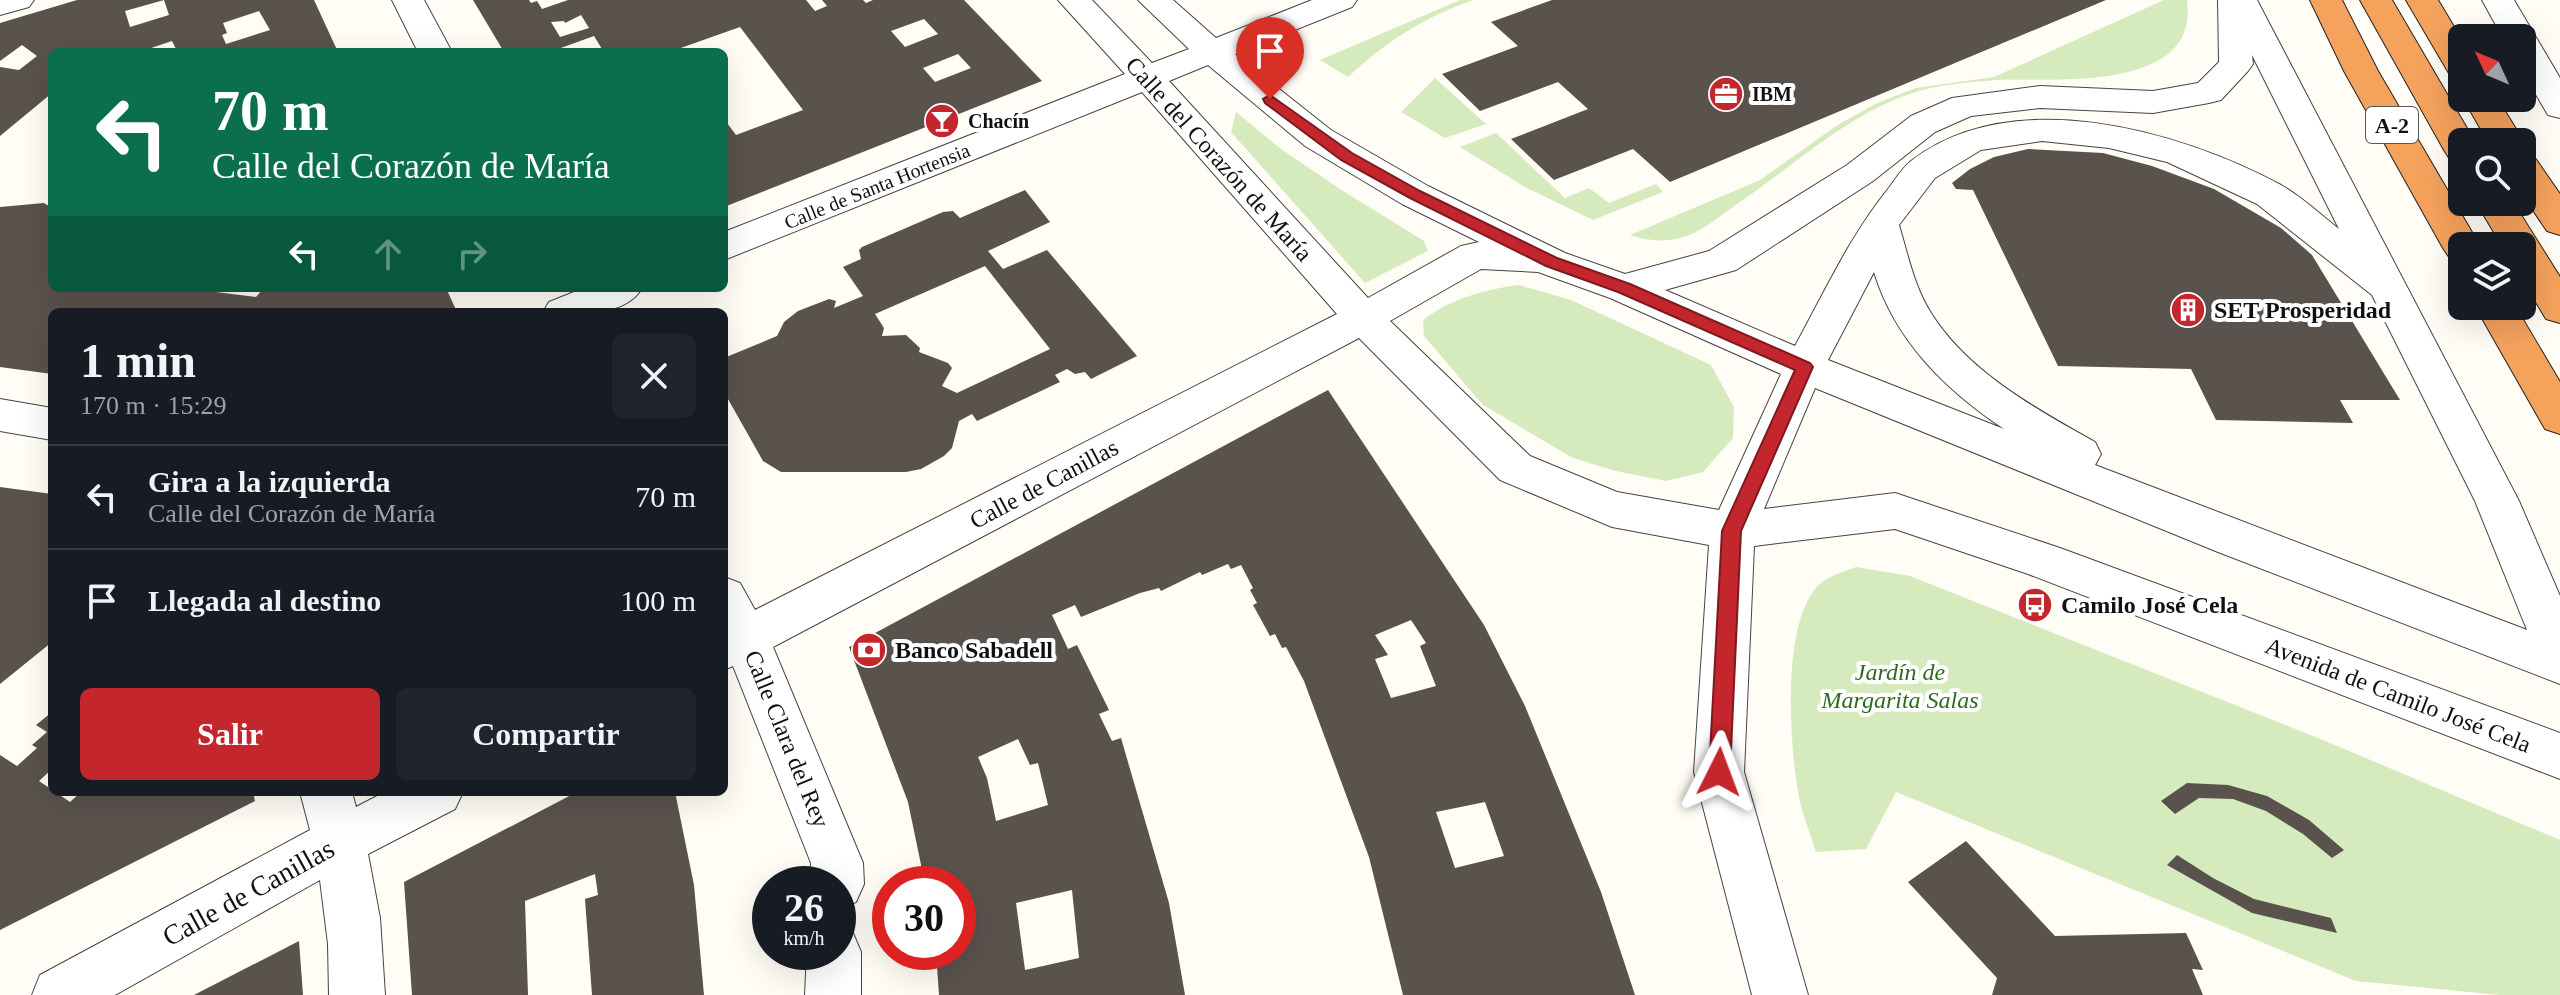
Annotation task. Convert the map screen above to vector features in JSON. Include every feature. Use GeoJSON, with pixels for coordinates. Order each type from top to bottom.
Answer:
{"type":"FeatureCollection","features":[{"type":"Feature","properties":{"kind":"highway","name":"A-2"},"geometry":{"type":"LineString","coordinates":[[2326,0],[2361,71],[2453,232]]}},
{"type":"Feature","properties":{"kind":"highway","name":"A-2"},"geometry":{"type":"LineString","coordinates":[[2376,0],[2449,128]]}},
{"type":"Feature","properties":{"kind":"highway"},"geometry":{"type":"LineString","coordinates":[[2422,0],[2448,44]]}},
{"type":"Feature","properties":{"kind":"highway"},"geometry":{"type":"LineString","coordinates":[[2536,187],[2560,222]]}},
{"type":"Feature","properties":{"kind":"highway"},"geometry":{"type":"LineString","coordinates":[[2536,269],[2560,309]]}},
{"type":"Feature","properties":{"kind":"highway"},"geometry":{"type":"LineString","coordinates":[[2503,320],[2560,418]]}},
{"type":"Feature","properties":{"kind":"street"},"geometry":{"type":"LineString","coordinates":[[0,5],[18,0]]}},
{"type":"Feature","properties":{"kind":"street"},"geometry":{"type":"LineString","coordinates":[[408,0],[433,48]]}},
{"type":"Feature","properties":{"kind":"street","name":"Calle del Corazón de María"},"geometry":{"type":"LineString","coordinates":[[1074,0],[1197,131],[1363,318],[1515,468],[1612,509],[1732,531]]}},
{"type":"Feature","properties":{"kind":"street"},"geometry":{"type":"LineString","coordinates":[[1154,0],[1213,53],[1346,157],[1551,262],[1624,288],[1804,367],[2234,539],[2560,663]]}},
{"type":"Feature","properties":{"kind":"street","name":"Calle de Santa Hortensia"},"geometry":{"type":"LineString","coordinates":[[728,245],[1341,0]]}},
{"type":"Feature","properties":{"kind":"street"},"geometry":{"type":"LineString","coordinates":[[1624,288],[1722,261],[1860,173],[1923,124],[1964,106],[2040,97],[2153,102],[2209,92],[2236,64],[2234,0]]}},
{"type":"Feature","properties":{"kind":"street"},"geometry":{"type":"LineString","coordinates":[[2241,0],[2497,501],[2560,652]]}},
{"type":"Feature","properties":{"kind":"street"},"geometry":{"type":"LineString","coordinates":[[2498,0],[2514,24]]}},
{"type":"Feature","properties":{"kind":"street"},"geometry":{"type":"LineString","coordinates":[[2536,58],[2560,107]]}},
{"type":"Feature","properties":{"kind":"street"},"geometry":{"type":"LineString","coordinates":[[1780,995],[1719,772],[1732,531],[1804,367],[1880,224],[1922,170],[1972,140],[2042,130],[2109,137],[2178,153],[2270,195],[2387,286]]}},
{"type":"Feature","properties":{"kind":"street"},"geometry":{"type":"LineString","coordinates":[[1880,224],[1902,295],[1926,338],[1971,383],[2046,435],[2234,539]]}},
{"type":"Feature","properties":{"kind":"street"},"geometry":{"type":"LineString","coordinates":[[1363,318],[1475,255],[1551,262]]}},
{"type":"Feature","properties":{"kind":"street"},"geometry":{"type":"LineString","coordinates":[[568,305],[610,292]]}},
{"type":"Feature","properties":{"kind":"street","name":"Calle de Canillas"},"geometry":{"type":"LineString","coordinates":[[731,629],[1363,318]]}},
{"type":"Feature","properties":{"kind":"street"},"geometry":{"type":"LineString","coordinates":[[0,415],[48,423]]}},
{"type":"Feature","properties":{"kind":"street","name":"Avenida de Camilo José Cela"},"geometry":{"type":"LineString","coordinates":[[1732,531],[1895,511],[2044,561],[2560,756]]}},
{"type":"Feature","properties":{"kind":"street","name":"Calle Clara del Rey"},"geometry":{"type":"LineString","coordinates":[[731,629],[837,866]]}},
{"type":"Feature","properties":{"kind":"street","name":"Calle de Canillas"},"geometry":{"type":"LineString","coordinates":[[60,995],[333,816],[420,796]]}},
{"type":"Feature","properties":{"kind":"street"},"geometry":{"type":"LineString","coordinates":[[333,816],[348,888],[357,995]]}},
{"type":"Feature","properties":{"kind":"street"},"geometry":{"type":"LineString","coordinates":[[833,995],[834,970]]}},
{"type":"Feature","properties":{"kind":"green space"},"geometry":{"type":"Polygon","coordinates":[[[1460,0],[1473,0],[1406,32],[1348,77],[1320,60],[1460,0]]]}},
{"type":"Feature","properties":{"kind":"green space"},"geometry":{"type":"Polygon","coordinates":[[[2164,0],[2187,0],[2185,30],[2171,51],[2148,66],[2086,78],[1997,80],[1919,91],[1894,100],[1846,126],[1694,233],[1678,239],[1662,240],[1630,235],[1760,180],[1836,126],[1877,103],[1916,88],[1994,77],[2164,0]]]}},
{"type":"Feature","properties":{"kind":"green space"},"geometry":{"type":"Polygon","coordinates":[[[1435,78],[1486,124],[1445,138],[1401,112],[1435,78]]]}},
{"type":"Feature","properties":{"kind":"green space"},"geometry":{"type":"Polygon","coordinates":[[[1236,112],[1281,149],[1424,241],[1428,251],[1365,283],[1231,132],[1236,112]]]}},
{"type":"Feature","properties":{"kind":"green space"},"geometry":{"type":"Polygon","coordinates":[[[1496,133],[1565,198],[1589,188],[1609,203],[1656,184],[1663,192],[1593,220],[1525,187],[1460,147],[1496,133]]]}},
{"type":"Feature","properties":{"kind":"green space"},"geometry":{"type":"Polygon","coordinates":[[[1519,285],[1571,300],[1711,365],[1734,407],[1733,438],[1703,472],[1666,481],[1573,458],[1483,405],[1424,336],[1423,320],[1469,296],[1519,285]]]}},
{"type":"Feature","properties":{"kind":"green space","name":"Jardín de Margarita Salas"},"geometry":{"type":"Polygon","coordinates":[[[1856,567],[1910,576],[2323,740],[2560,840],[2560,995],[2500,995],[2356,981],[1896,792],[1866,849],[1816,852],[1801,807],[1792,744],[1794,651],[1799,622],[1809,599],[1822,582],[1856,567]]]}},
{"type":"Feature","properties":{"kind":"building"},"geometry":{"type":"Polygon","coordinates":[[[77,0],[164,0],[314,0],[336,48],[176,48],[172,41],[151,48],[48,48],[48,96],[0,136],[0,67],[19,70],[37,56],[22,45],[0,61],[0,23],[77,0]],[[164,0],[125,11],[130,27],[169,15],[164,0]],[[259,11],[223,23],[227,33],[222,35],[226,44],[270,30],[259,11]]]}},
{"type":"Feature","properties":{"kind":"building"},"geometry":{"type":"Polygon","coordinates":[[[473,0],[537,1],[542,9],[568,0],[806,0],[815,11],[827,6],[822,0],[863,0],[866,3],[873,0],[964,0],[1042,81],[728,205],[728,124],[736,135],[803,110],[740,27],[681,48],[601,48],[594,36],[561,48],[502,48],[473,0]],[[581,15],[565,23],[551,22],[560,37],[589,28],[581,15]],[[924,19],[891,31],[905,47],[938,34],[924,19]],[[958,54],[923,68],[935,82],[971,68],[958,54]]]}},
{"type":"Feature","properties":{"kind":"building","name":"IBM"},"geometry":{"type":"Polygon","coordinates":[[[1552,0],[2106,0],[1670,182],[1633,149],[1554,180],[1511,139],[1588,109],[1558,82],[1480,111],[1442,74],[1518,46],[1491,22],[1552,0]]]}},
{"type":"Feature","properties":{"kind":"building","name":"SET Prosperidad"},"geometry":{"type":"Polygon","coordinates":[[[2028,149],[2103,153],[2152,166],[2214,189],[2281,228],[2312,255],[2400,400],[2340,400],[2353,423],[2216,420],[2191,369],[2058,366],[1973,190],[1956,189],[1952,183],[1970,169],[1994,157],[2028,149]]]}},
{"type":"Feature","properties":{"kind":"building"},"geometry":{"type":"Polygon","coordinates":[[[1025,190],[1050,222],[988,251],[1003,269],[1047,250],[1137,356],[1091,379],[1085,372],[1075,374],[1067,369],[1055,375],[1060,382],[977,421],[972,414],[959,421],[952,448],[921,469],[906,472],[781,472],[763,461],[728,399],[728,356],[777,336],[784,322],[798,311],[829,299],[836,301],[834,308],[863,296],[843,267],[861,259],[859,250],[862,247],[943,212],[953,211],[960,218],[1025,190]],[[985,266],[875,314],[884,328],[882,336],[906,335],[920,348],[919,352],[948,363],[952,368],[942,386],[957,393],[1050,349],[985,266]]]}},
{"type":"Feature","properties":{"kind":"building"},"geometry":{"type":"Polygon","coordinates":[[[44,203],[48,206],[48,292],[216,292],[256,297],[260,292],[448,292],[455,308],[48,308],[48,373],[0,367],[0,207],[44,203]]]}},
{"type":"Feature","properties":{"kind":"building"},"geometry":{"type":"Polygon","coordinates":[[[1328,390],[1484,625],[1525,706],[1601,892],[1635,995],[1403,995],[1369,857],[1304,681],[1286,647],[1282,648],[1275,634],[1270,636],[1253,605],[1257,603],[1250,590],[1253,588],[1241,565],[1231,569],[1228,564],[1202,575],[1200,572],[1161,591],[1159,588],[1140,593],[1081,617],[1075,605],[1052,615],[1068,649],[1077,645],[1109,710],[1099,714],[1112,741],[1121,738],[1169,903],[1185,995],[939,995],[937,970],[976,970],[976,866],[921,866],[908,802],[849,647],[1328,390]],[[1411,620],[1375,635],[1388,655],[1375,659],[1391,698],[1436,686],[1420,646],[1426,643],[1411,620]],[[1018,739],[978,757],[987,778],[996,821],[1048,805],[1038,763],[1030,765],[1018,739]],[[1485,802],[1436,812],[1455,868],[1504,856],[1485,802]],[[1072,890],[1016,903],[1025,970],[1079,958],[1072,890]]]}},
{"type":"Feature","properties":{"kind":"building"},"geometry":{"type":"Polygon","coordinates":[[[0,487],[48,493],[48,645],[0,684],[0,487]]]}},
{"type":"Feature","properties":{"kind":"building"},"geometry":{"type":"Polygon","coordinates":[[[48,715],[48,773],[39,781],[48,787],[48,796],[61,796],[70,802],[77,796],[254,796],[255,801],[0,930],[0,755],[17,766],[37,748],[32,745],[47,732],[36,725],[48,715]]]}},
{"type":"Feature","properties":{"kind":"building"},"geometry":{"type":"Polygon","coordinates":[[[2187,783],[2228,785],[2267,796],[2309,820],[2344,850],[2332,858],[2303,834],[2266,811],[2233,799],[2199,798],[2175,814],[2161,801],[2187,783]]]}},
{"type":"Feature","properties":{"kind":"building"},"geometry":{"type":"Polygon","coordinates":[[[569,796],[676,796],[694,885],[704,995],[592,995],[585,899],[598,895],[595,874],[525,901],[528,995],[412,995],[404,882],[569,796]]]}},
{"type":"Feature","properties":{"kind":"building"},"geometry":{"type":"Polygon","coordinates":[[[1966,841],[2055,936],[2186,933],[2203,970],[2192,969],[2203,995],[1992,995],[1997,978],[1908,882],[1966,841]]]}},
{"type":"Feature","properties":{"kind":"building"},"geometry":{"type":"Polygon","coordinates":[[[2177,855],[2254,899],[2331,918],[2337,933],[2252,913],[2167,865],[2177,855]]]}},
{"type":"Feature","properties":{"kind":"building"},"geometry":{"type":"Polygon","coordinates":[[[299,941],[303,995],[194,995],[299,941]]]}},
{"type":"Feature","properties":{"kind":"place","name":"IBM"},"geometry":{"type":"Point","coordinates":[1726,94]}},
{"type":"Feature","properties":{"kind":"place","name":"Chacín"},"geometry":{"type":"Point","coordinates":[942,121]}},
{"type":"Feature","properties":{"kind":"place","name":"SET Prosperidad"},"geometry":{"type":"Point","coordinates":[2188,310]}},
{"type":"Feature","properties":{"kind":"place","name":"Camilo José Cela"},"geometry":{"type":"Point","coordinates":[2035,605]}},
{"type":"Feature","properties":{"kind":"place","name":"Banco Sabadell"},"geometry":{"type":"Point","coordinates":[869,650]}},
{"type":"Feature","properties":{"kind":"route"},"geometry":{"type":"LineString","coordinates":[[1270,99],[1346,157],[1415,195],[1551,262],[1624,288],[1804,367],[1732,531],[1719,772]]}}]}
